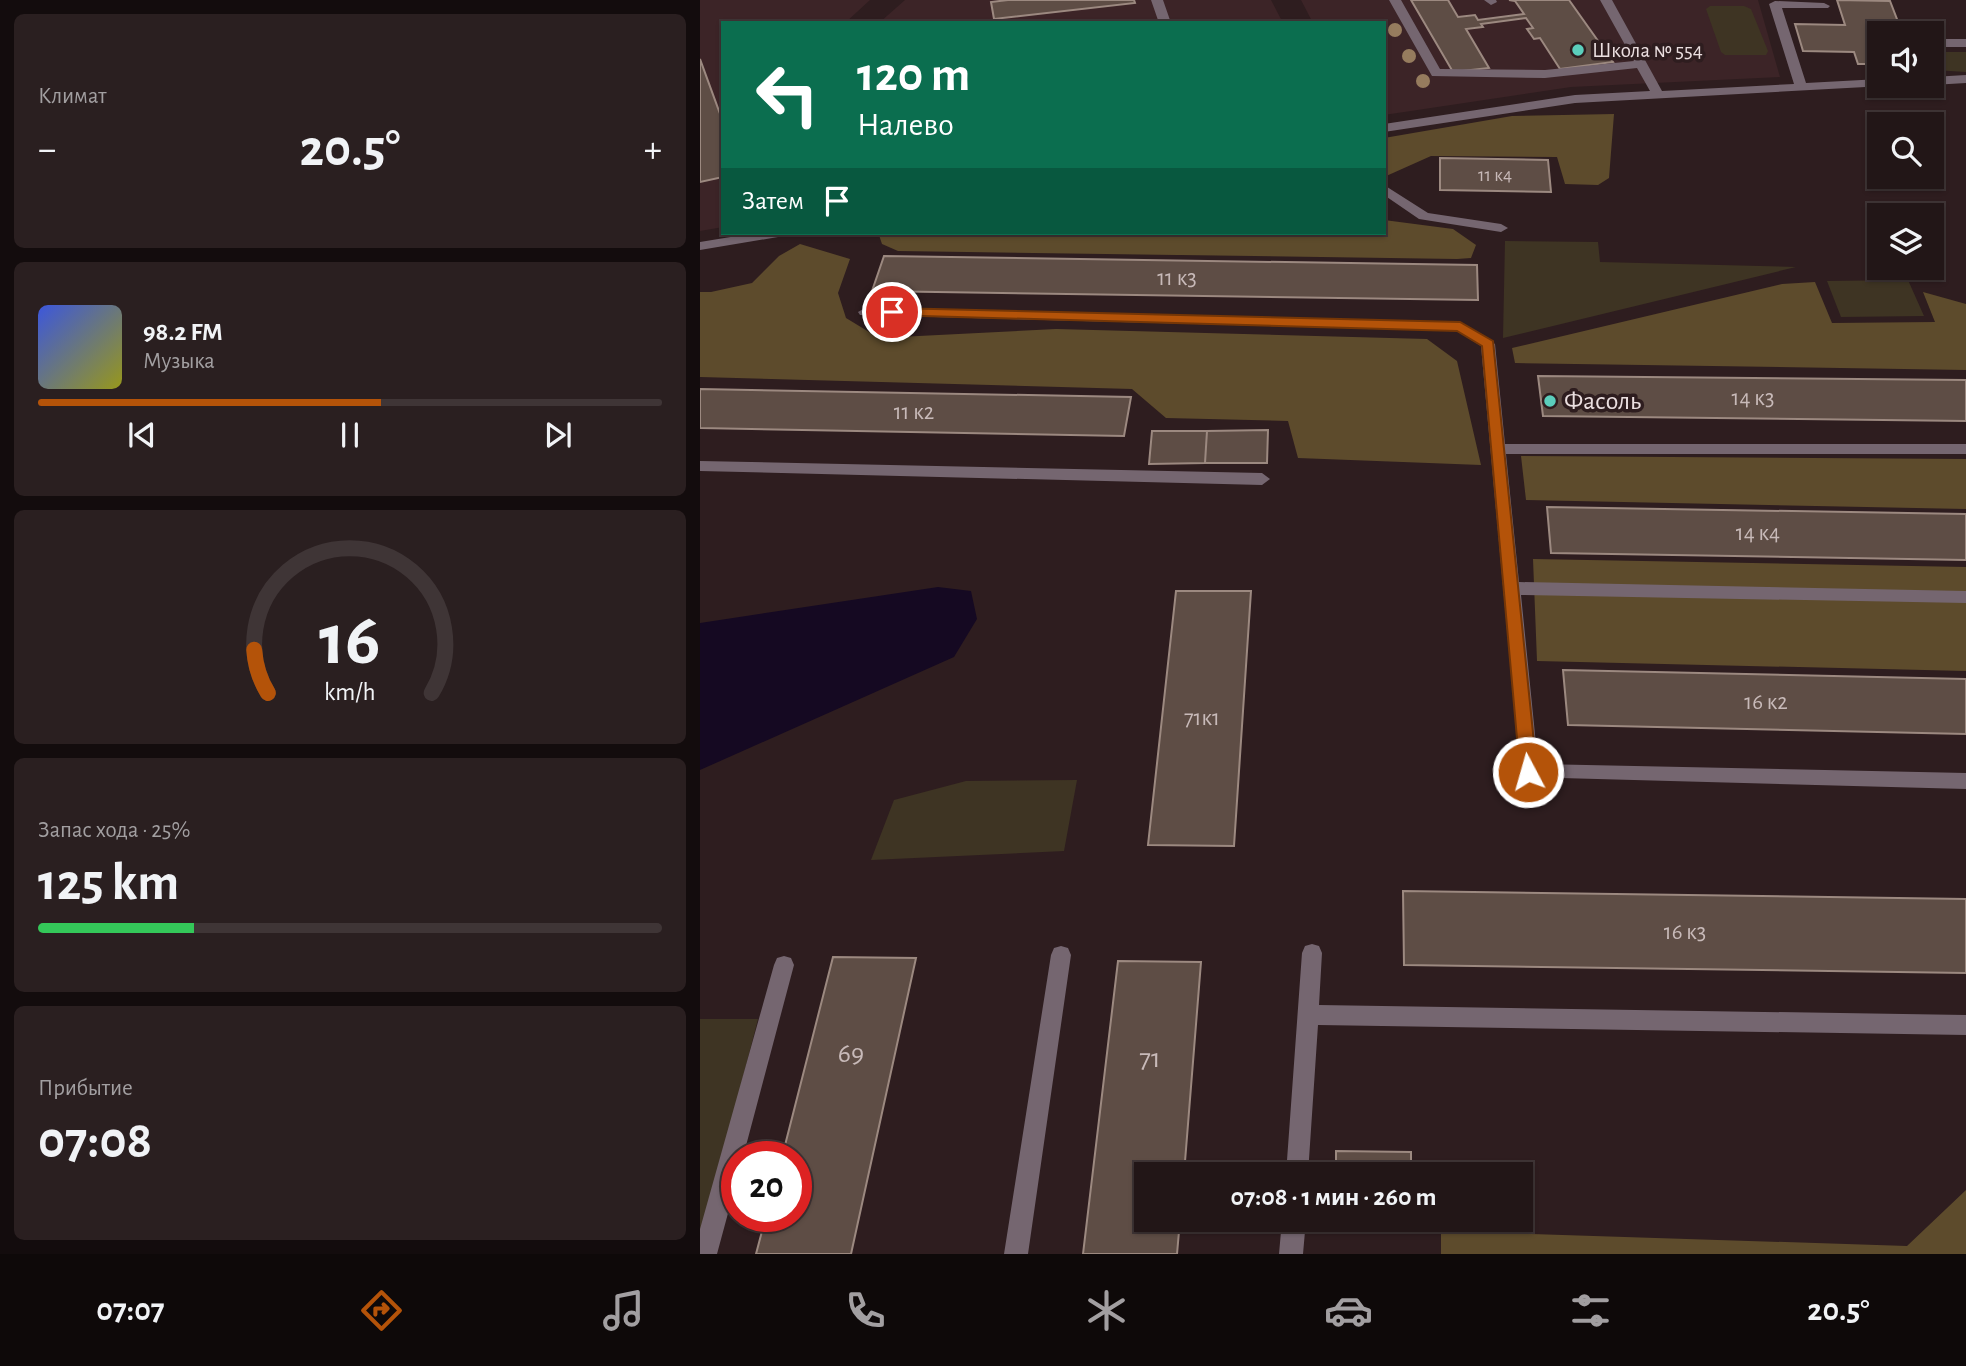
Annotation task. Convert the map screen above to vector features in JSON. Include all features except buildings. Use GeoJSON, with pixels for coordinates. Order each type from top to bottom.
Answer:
{"type":"FeatureCollection","features":[{"type":"Feature","properties":{"kind":"lane"},"geometry":{"type":"LineString","coordinates":[[1157,0],[1164,21]]}},
{"type":"Feature","properties":{"kind":"lane"},"geometry":{"type":"LineString","coordinates":[[1395,0],[1436,73],[1545,74],[1641,64]]}},
{"type":"Feature","properties":{"kind":"lane"},"geometry":{"type":"LineString","coordinates":[[1606,0],[1658,95]]}},
{"type":"Feature","properties":{"kind":"lane"},"geometry":{"type":"LineString","coordinates":[[1801,88],[1776,4],[1824,6]]}},
{"type":"Feature","properties":{"kind":"lane"},"geometry":{"type":"LineString","coordinates":[[1944,43],[1966,43]]}},
{"type":"Feature","properties":{"kind":"lane"},"geometry":{"type":"LineString","coordinates":[[1944,80],[1966,79]]}},
{"type":"Feature","properties":{"kind":"lane"},"geometry":{"type":"LineString","coordinates":[[1386,128],[1575,99],[1867,84]]}},
{"type":"Feature","properties":{"kind":"lane"},"geometry":{"type":"LineString","coordinates":[[1386,190],[1424,216],[1502,228]]}},
{"type":"Feature","properties":{"kind":"lane"},"geometry":{"type":"LineString","coordinates":[[700,246],[766,235]]}},
{"type":"Feature","properties":{"kind":"lane"},"geometry":{"type":"LineString","coordinates":[[865,312],[1460,327],[1488,344],[1528,772],[1966,781]]}},
{"type":"Feature","properties":{"kind":"lane"},"geometry":{"type":"LineString","coordinates":[[1499,449],[1966,449]]}},
{"type":"Feature","properties":{"kind":"lane"},"geometry":{"type":"LineString","coordinates":[[700,466],[1262,479]]}},
{"type":"Feature","properties":{"kind":"lane"},"geometry":{"type":"LineString","coordinates":[[1510,588],[1966,597]]}},
{"type":"Feature","properties":{"kind":"lane"},"geometry":{"type":"LineString","coordinates":[[1298,1162],[1312,953]]}},
{"type":"Feature","properties":{"kind":"lane"},"geometry":{"type":"LineString","coordinates":[[1016,1254],[1061,955]]}},
{"type":"Feature","properties":{"kind":"lane"},"geometry":{"type":"LineString","coordinates":[[705,1254],[784,965]]}},
{"type":"Feature","properties":{"kind":"lane"},"geometry":{"type":"LineString","coordinates":[[1309,1015],[1966,1025]]}},
{"type":"Feature","properties":{"kind":"lane"},"geometry":{"type":"LineString","coordinates":[[1291,1254],[1293,1232]]}},
{"type":"Feature","properties":{"kind":"shaded area"},"geometry":{"type":"Polygon","coordinates":[[[700,0],[870,0],[847,21],[721,21],[721,227],[700,231],[700,0]]]}},
{"type":"Feature","properties":{"kind":"shaded area"},"geometry":{"type":"Polygon","coordinates":[[[905,0],[1271,0],[1282,21],[881,21],[905,0]]]}},
{"type":"Feature","properties":{"kind":"shaded area","name":"Школа № 554"},"geometry":{"type":"Polygon","coordinates":[[[1301,0],[1758,0],[1780,77],[1571,87],[1386,115],[1386,21],[1312,21],[1301,0]]]}},
{"type":"Feature","properties":{"kind":"shaded area"},"geometry":{"type":"Polygon","coordinates":[[[1710,6],[1744,6],[1751,9],[1768,51],[1766,55],[1725,55],[1721,52],[1706,9],[1710,6]]]}},
{"type":"Feature","properties":{"kind":"shaded area"},"geometry":{"type":"Polygon","coordinates":[[[1944,52],[1966,52],[1966,72],[1944,71],[1944,52]]]}},
{"type":"Feature","properties":{"kind":"shaded area"},"geometry":{"type":"Polygon","coordinates":[[[1614,114],[1609,178],[1598,185],[1565,184],[1557,157],[1431,156],[1386,176],[1386,138],[1512,116],[1614,114]]]}},
{"type":"Feature","properties":{"kind":"shaded area"},"geometry":{"type":"Polygon","coordinates":[[[1386,220],[1453,229],[1476,245],[1471,258],[1457,259],[898,251],[882,244],[879,235],[1386,235],[1386,220]]]}},
{"type":"Feature","properties":{"kind":"shaded area"},"geometry":{"type":"Polygon","coordinates":[[[1505,241],[1598,242],[1600,262],[1796,267],[1503,338],[1505,241]]]}},
{"type":"Feature","properties":{"kind":"shaded area"},"geometry":{"type":"Polygon","coordinates":[[[800,244],[850,259],[838,293],[846,318],[879,338],[1056,329],[1427,339],[1457,361],[1481,465],[1298,458],[1288,421],[1166,418],[1132,389],[700,377],[700,292],[752,283],[779,256],[800,244]]]}},
{"type":"Feature","properties":{"kind":"shaded area"},"geometry":{"type":"Polygon","coordinates":[[[1908,280],[1924,316],[1841,317],[1827,281],[1908,280]]]}},
{"type":"Feature","properties":{"kind":"shaded area"},"geometry":{"type":"Polygon","coordinates":[[[1815,282],[1832,323],[1935,322],[1923,292],[1966,304],[1966,370],[1515,363],[1512,348],[1782,284],[1815,282]]]}},
{"type":"Feature","properties":{"kind":"shaded area"},"geometry":{"type":"Polygon","coordinates":[[[1521,456],[1966,459],[1966,509],[1526,500],[1521,456]]]}},
{"type":"Feature","properties":{"kind":"shaded area"},"geometry":{"type":"Polygon","coordinates":[[[1533,559],[1966,567],[1966,671],[1537,661],[1533,559]]]}},
{"type":"Feature","properties":{"kind":"shaded area"},"geometry":{"type":"Polygon","coordinates":[[[938,587],[971,591],[977,619],[954,657],[700,770],[700,623],[938,587]]]}},
{"type":"Feature","properties":{"kind":"shaded area"},"geometry":{"type":"Polygon","coordinates":[[[1077,780],[1064,851],[871,860],[894,800],[966,781],[1077,780]]]}},
{"type":"Feature","properties":{"kind":"shaded area"},"geometry":{"type":"Polygon","coordinates":[[[700,1019],[758,1019],[727,1141],[721,1141],[721,1163],[700,1244],[700,1019]]]}},
{"type":"Feature","properties":{"kind":"shaded area"},"geometry":{"type":"Polygon","coordinates":[[[1966,1190],[1966,1254],[1441,1254],[1441,1232],[1472,1232],[1907,1246],[1966,1190]]]}},
{"type":"Feature","properties":{"kind":"place","name":"Школа № 554"},"geometry":{"type":"Point","coordinates":[1578,50]}},
{"type":"Feature","properties":{"kind":"place","name":"Фасоль"},"geometry":{"type":"Point","coordinates":[1550,401]}},
{"type":"Feature","properties":{"kind":"route"},"geometry":{"type":"LineString","coordinates":[[892,312],[1460,327],[1488,344],[1528,772]]}}]}
